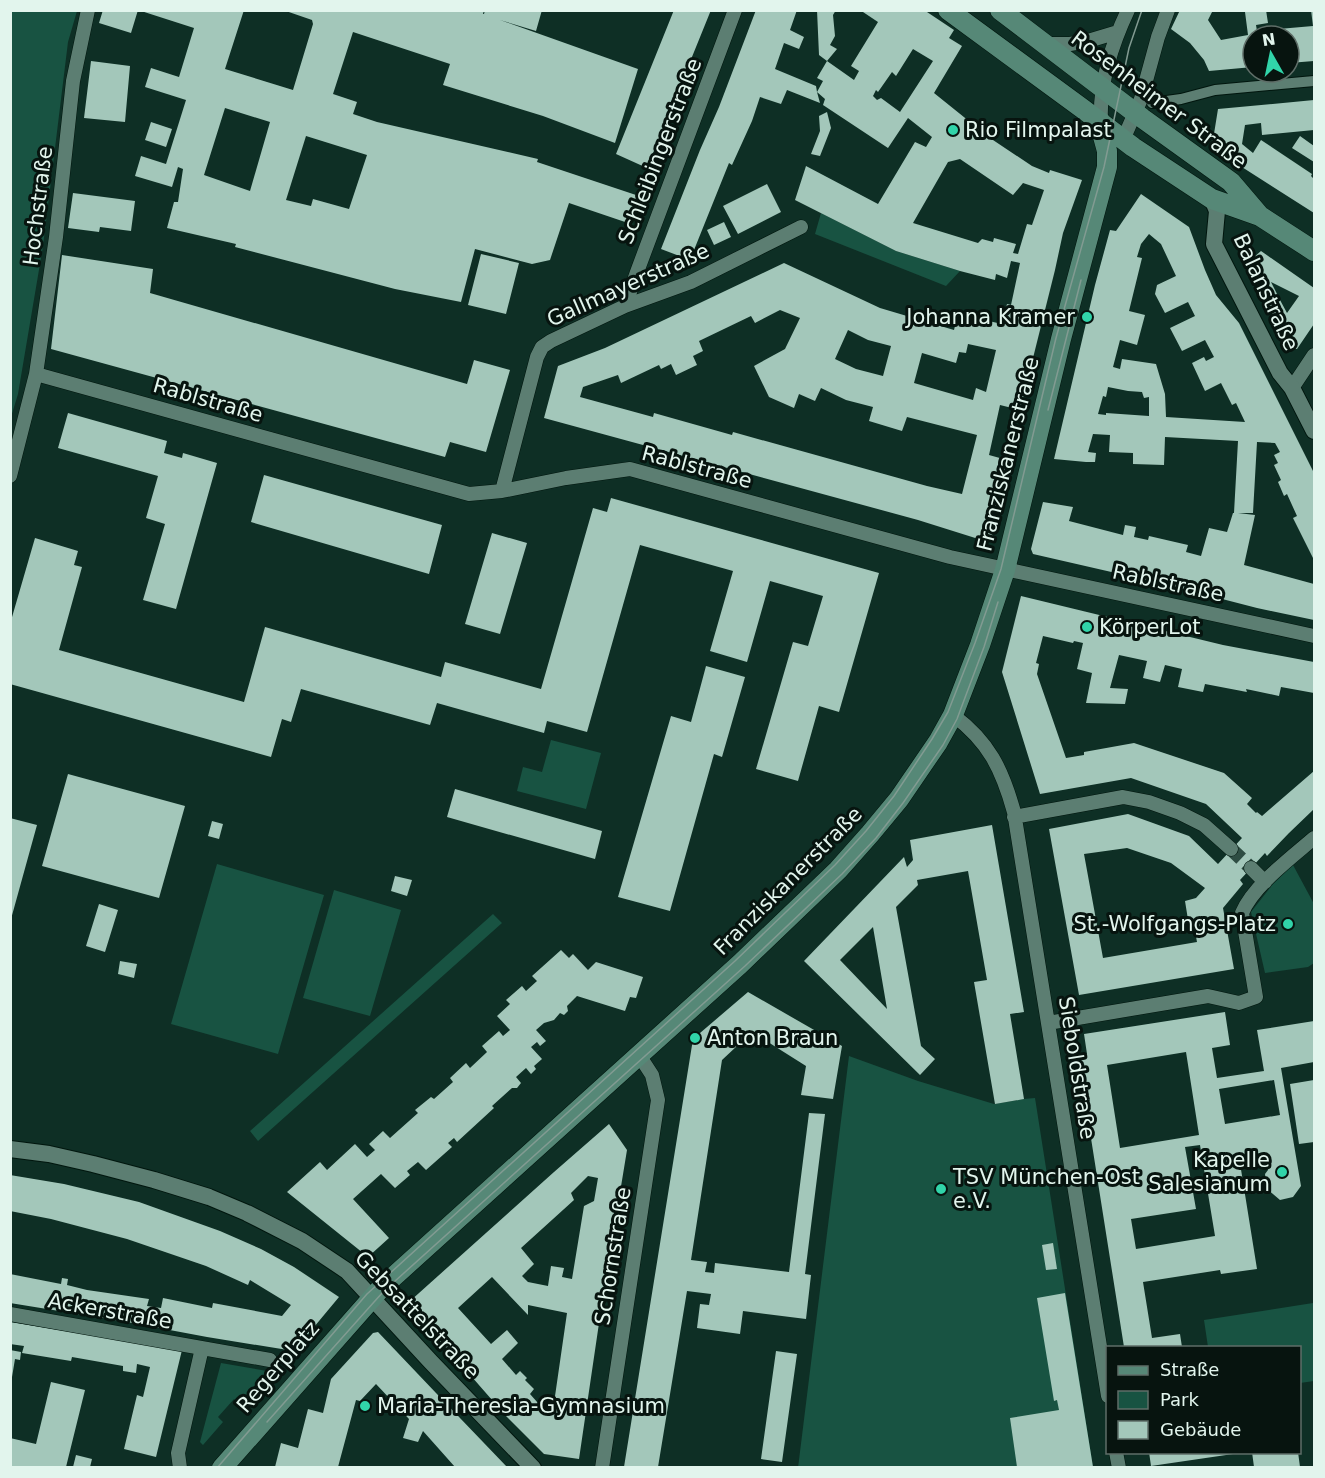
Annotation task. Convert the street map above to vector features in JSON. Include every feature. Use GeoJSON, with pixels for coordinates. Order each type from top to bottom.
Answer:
{"type":"FeatureCollection","features":[{"type":"Feature","properties":{"kind":"main road"},"geometry":{"type":"LineString","coordinates":[[948,10],[1123,140],[1212,199],[1260,216]]}},
{"type":"Feature","properties":{"kind":"main road","name":"Rosenheimer Straße"},"geometry":{"type":"LineString","coordinates":[[1000,10],[1103,88],[1143,108],[1231,182],[1260,216],[1314,251]]}},
{"type":"Feature","properties":{"kind":"main road","name":"Franziskanerstraße"},"geometry":{"type":"LineString","coordinates":[[370,1298],[740,964],[838,870],[899,799],[938,742],[953,715],[1005,570],[1061,339],[1107,166],[1107,151],[1101,122]]}},
{"type":"Feature","properties":{"kind":"main road","name":"Franziskanerstraße"},"geometry":{"type":"LineString","coordinates":[[1107,166],[1123,140]]}},
{"type":"Feature","properties":{"kind":"main road","name":"Regerplatz"},"geometry":{"type":"LineString","coordinates":[[222,1467],[370,1298]]}},
{"type":"Feature","properties":{"kind":"street","name":"Hochstraße"},"geometry":{"type":"LineString","coordinates":[[10,476],[36,374],[56,237],[74,81],[88,10]]}},
{"type":"Feature","properties":{"kind":"street","name":"Schleibingerstraße"},"geometry":{"type":"LineString","coordinates":[[625,306],[735,10]]}},
{"type":"Feature","properties":{"kind":"street"},"geometry":{"type":"LineString","coordinates":[[1101,122],[1100,102],[1109,54],[1128,10]]}},
{"type":"Feature","properties":{"kind":"street"},"geometry":{"type":"LineString","coordinates":[[1123,140],[1143,108],[1145,85],[1168,10]]}},
{"type":"Feature","properties":{"kind":"street"},"geometry":{"type":"LineString","coordinates":[[1045,44],[1070,44],[1118,32]]}},
{"type":"Feature","properties":{"kind":"street"},"geometry":{"type":"LineString","coordinates":[[1143,108],[1215,90],[1314,81]]}},
{"type":"Feature","properties":{"kind":"street","name":"Balanstraße"},"geometry":{"type":"LineString","coordinates":[[1212,199],[1217,211],[1214,244],[1280,373],[1292,388],[1314,431]]}},
{"type":"Feature","properties":{"kind":"street","name":"Gallmayerstraße"},"geometry":{"type":"LineString","coordinates":[[502,491],[537,357],[542,347],[625,306],[691,282],[801,227]]}},
{"type":"Feature","properties":{"kind":"street"},"geometry":{"type":"LineString","coordinates":[[1292,388],[1314,355]]}},
{"type":"Feature","properties":{"kind":"street","name":"Rablstraße"},"geometry":{"type":"LineString","coordinates":[[36,374],[470,494],[502,491],[566,478],[630,469],[923,550],[1005,570],[1314,636]]}},
{"type":"Feature","properties":{"kind":"street","name":"Sieboldstraße"},"geometry":{"type":"LineString","coordinates":[[953,715],[968,726],[998,764],[1014,817],[1106,1390]]}},
{"type":"Feature","properties":{"kind":"street"},"geometry":{"type":"LineString","coordinates":[[1014,817],[1123,797],[1149,802],[1180,813],[1204,825],[1231,849]]}},
{"type":"Feature","properties":{"kind":"street"},"geometry":{"type":"LineString","coordinates":[[1048,1023],[1208,996],[1239,1003],[1256,997],[1242,913],[1246,903],[1264,882],[1314,838]]}},
{"type":"Feature","properties":{"kind":"street"},"geometry":{"type":"LineString","coordinates":[[1251,868],[1264,882]]}},
{"type":"Feature","properties":{"kind":"street","name":"Schornstraße"},"geometry":{"type":"LineString","coordinates":[[602,1467],[658,1100],[652,1075],[639,1055]]}},
{"type":"Feature","properties":{"kind":"street","name":"Gebsattelstraße"},"geometry":{"type":"LineString","coordinates":[[10,1149],[49,1154],[93,1164],[209,1197],[247,1213],[317,1250],[346,1271],[533,1467]]}},
{"type":"Feature","properties":{"kind":"street","name":"Ackerstraße"},"geometry":{"type":"LineString","coordinates":[[10,1314],[201,1348]]}},
{"type":"Feature","properties":{"kind":"street"},"geometry":{"type":"LineString","coordinates":[[180,1467],[178,1454],[201,1348]]}},
{"type":"Feature","properties":{"kind":"street","name":"Regerplatz"},"geometry":{"type":"LineString","coordinates":[[201,1348],[270,1360]]}},
{"type":"Feature","properties":{"kind":"green space"},"geometry":{"type":"Polygon","coordinates":[[[11,10],[77,11],[68,42],[43,246],[18,394],[11,417],[11,10]]]}},
{"type":"Feature","properties":{"kind":"green space"},"geometry":{"type":"Polygon","coordinates":[[[821,213],[896,251],[960,271],[946,286],[815,234],[821,213]]]}},
{"type":"Feature","properties":{"kind":"green space"},"geometry":{"type":"Polygon","coordinates":[[[551,740],[601,753],[586,809],[517,791],[523,767],[542,772],[551,740]]]}},
{"type":"Feature","properties":{"kind":"green space"},"geometry":{"type":"Polygon","coordinates":[[[217,864],[324,895],[278,1054],[171,1024],[217,864]]]}},
{"type":"Feature","properties":{"kind":"green space"},"geometry":{"type":"Polygon","coordinates":[[[1293,865],[1314,904],[1314,963],[1308,967],[1265,973],[1251,912],[1273,884],[1293,865]]]}},
{"type":"Feature","properties":{"kind":"green space"},"geometry":{"type":"Polygon","coordinates":[[[334,890],[401,910],[370,1016],[303,998],[334,890]]]}},
{"type":"Feature","properties":{"kind":"green space"},"geometry":{"type":"Polygon","coordinates":[[[493,914],[502,923],[258,1141],[250,1131],[493,914]]]}},
{"type":"Feature","properties":{"kind":"green space","name":"TSV München-Ost e.V."},"geometry":{"type":"Polygon","coordinates":[[[849,1056],[918,1081],[994,1104],[1035,1098],[1093,1467],[798,1468],[849,1056]]]}},
{"type":"Feature","properties":{"kind":"green space"},"geometry":{"type":"Polygon","coordinates":[[[1313,1303],[1314,1381],[1301,1383],[1301,1346],[1208,1346],[1204,1320],[1313,1303]]]}},
{"type":"Feature","properties":{"kind":"green space"},"geometry":{"type":"Polygon","coordinates":[[[221,1363],[267,1371],[239,1404],[234,1399],[218,1417],[223,1422],[203,1445],[200,1442],[221,1363]]]}},
{"type":"Feature","properties":{"kind":"building"},"geometry":{"type":"Polygon","coordinates":[[[103,10],[138,10],[131,33],[99,23],[103,10]]]}},
{"type":"Feature","properties":{"kind":"building"},"geometry":{"type":"Polygon","coordinates":[[[138,10],[244,10],[225,69],[293,90],[313,24],[312,20],[283,10],[484,10],[484,14],[485,10],[542,10],[536,31],[500,20],[638,69],[615,143],[543,116],[443,85],[450,64],[353,32],[333,94],[357,102],[353,114],[377,122],[538,159],[537,162],[639,196],[628,223],[569,203],[550,260],[532,264],[475,249],[461,302],[395,289],[235,247],[236,244],[167,228],[174,202],[178,202],[183,169],[178,167],[172,187],[135,176],[141,156],[166,164],[186,100],[145,87],[151,68],[179,77],[194,28],[138,10]],[[225,108],[204,175],[250,191],[270,122],[225,108]],[[306,136],[286,200],[311,206],[313,199],[349,209],[367,155],[306,136]]]}},
{"type":"Feature","properties":{"kind":"building"},"geometry":{"type":"Polygon","coordinates":[[[674,10],[711,10],[647,168],[616,154],[674,10]]]}},
{"type":"Feature","properties":{"kind":"building"},"geometry":{"type":"Polygon","coordinates":[[[756,10],[797,10],[790,30],[804,37],[799,49],[784,43],[775,69],[816,86],[820,103],[787,90],[781,104],[760,97],[732,165],[729,163],[690,260],[661,249],[756,10]]]}},
{"type":"Feature","properties":{"kind":"building"},"geometry":{"type":"Polygon","coordinates":[[[817,10],[836,10],[833,15],[835,36],[830,45],[837,49],[827,61],[819,55],[817,10]]]}},
{"type":"Feature","properties":{"kind":"building"},"geometry":{"type":"Polygon","coordinates":[[[860,10],[924,10],[954,30],[949,38],[962,46],[934,93],[990,138],[1032,166],[1049,173],[1050,170],[1082,180],[1063,233],[1020,410],[1000,405],[989,455],[1007,460],[991,532],[993,536],[988,542],[918,520],[544,418],[558,366],[605,348],[784,263],[880,308],[954,330],[958,314],[1002,324],[1007,304],[1011,305],[1020,263],[1011,261],[1007,278],[996,274],[995,280],[960,271],[896,251],[795,200],[806,166],[878,204],[915,142],[926,147],[932,137],[908,118],[888,148],[823,105],[825,99],[817,92],[823,81],[817,78],[827,61],[854,80],[859,71],[851,66],[878,22],[860,10]],[[913,49],[896,76],[892,72],[873,96],[877,100],[881,98],[900,112],[933,61],[913,49]],[[960,159],[948,162],[913,223],[978,243],[982,239],[993,242],[994,238],[1016,244],[1013,253],[1018,254],[1027,224],[1032,225],[1044,190],[1023,183],[1013,195],[960,159]],[[780,310],[755,323],[751,316],[699,341],[703,351],[693,356],[697,365],[676,375],[671,364],[661,369],[659,365],[621,383],[618,375],[583,387],[580,397],[653,417],[654,413],[732,435],[733,432],[962,494],[977,435],[907,417],[902,431],[869,421],[873,407],[846,400],[821,388],[815,401],[799,394],[794,408],[769,397],[754,366],[785,349],[800,318],[780,310]],[[848,330],[835,359],[856,369],[883,376],[891,346],[868,340],[848,330]],[[968,344],[966,353],[959,352],[956,363],[922,353],[914,383],[973,400],[976,388],[986,392],[996,350],[968,344]]]}},
{"type":"Feature","properties":{"kind":"building"},"geometry":{"type":"Polygon","coordinates":[[[1180,10],[1213,10],[1208,20],[1221,40],[1241,36],[1241,68],[1209,71],[1204,60],[1190,43],[1171,29],[1180,10]]]}},
{"type":"Feature","properties":{"kind":"building"},"geometry":{"type":"Polygon","coordinates":[[[1246,10],[1266,10],[1268,23],[1247,24],[1246,10]]]}},
{"type":"Feature","properties":{"kind":"building"},"geometry":{"type":"Polygon","coordinates":[[[1311,10],[1314,10],[1314,61],[1301,62],[1301,27],[1313,26],[1311,10]]]}},
{"type":"Feature","properties":{"kind":"building"},"geometry":{"type":"Polygon","coordinates":[[[91,61],[130,66],[125,122],[84,118],[91,61]]]}},
{"type":"Feature","properties":{"kind":"building"},"geometry":{"type":"Polygon","coordinates":[[[1314,100],[1314,130],[1262,135],[1261,123],[1245,125],[1242,144],[1253,153],[1261,140],[1312,174],[1314,213],[1209,146],[1213,140],[1218,109],[1314,100]]]}},
{"type":"Feature","properties":{"kind":"building"},"geometry":{"type":"Polygon","coordinates":[[[827,112],[831,128],[820,156],[811,154],[820,131],[819,116],[827,112]]]}},
{"type":"Feature","properties":{"kind":"building"},"geometry":{"type":"Polygon","coordinates":[[[151,122],[172,129],[166,147],[145,140],[151,122]]]}},
{"type":"Feature","properties":{"kind":"building"},"geometry":{"type":"Polygon","coordinates":[[[1300,136],[1314,146],[1314,162],[1292,148],[1300,136]]]}},
{"type":"Feature","properties":{"kind":"building"},"geometry":{"type":"Polygon","coordinates":[[[767,184],[781,212],[738,234],[723,206],[767,184]]]}},
{"type":"Feature","properties":{"kind":"building"},"geometry":{"type":"Polygon","coordinates":[[[73,193],[135,201],[131,231],[100,227],[99,232],[68,228],[73,193]]]}},
{"type":"Feature","properties":{"kind":"building"},"geometry":{"type":"Polygon","coordinates":[[[1141,194],[1189,227],[1216,295],[1239,323],[1314,473],[1314,560],[1293,518],[1297,516],[1287,494],[1284,496],[1278,482],[1281,480],[1274,465],[1278,463],[1274,455],[1280,452],[1275,443],[1257,442],[1253,513],[1238,513],[1255,515],[1244,565],[1314,584],[1314,620],[1033,554],[1031,549],[1043,502],[1073,507],[1069,521],[1123,535],[1125,525],[1136,527],[1134,537],[1148,540],[1149,536],[1188,545],[1186,552],[1201,556],[1209,528],[1227,532],[1234,513],[1238,441],[1165,437],[1164,465],[1133,464],[1133,453],[1109,452],[1110,435],[1093,434],[1088,452],[1096,453],[1095,462],[1054,459],[1095,285],[1110,230],[1116,231],[1141,194]],[[1149,234],[1141,244],[1137,257],[1142,258],[1129,311],[1145,315],[1137,345],[1120,340],[1113,367],[1120,369],[1122,359],[1156,364],[1165,394],[1166,417],[1245,422],[1236,403],[1232,405],[1221,383],[1205,391],[1192,363],[1204,357],[1206,361],[1214,357],[1205,340],[1182,351],[1170,328],[1195,316],[1188,302],[1165,313],[1155,294],[1157,285],[1176,276],[1161,244],[1149,234]],[[1108,387],[1098,414],[1149,416],[1149,397],[1144,398],[1142,392],[1108,387]]]}},
{"type":"Feature","properties":{"kind":"building"},"geometry":{"type":"Polygon","coordinates":[[[724,222],[731,237],[714,245],[707,230],[724,222]]]}},
{"type":"Feature","properties":{"kind":"building"},"geometry":{"type":"Polygon","coordinates":[[[1261,251],[1314,288],[1314,324],[1297,349],[1291,349],[1246,264],[1261,251]],[[1271,282],[1287,313],[1299,296],[1271,282]]]}},
{"type":"Feature","properties":{"kind":"building"},"geometry":{"type":"Polygon","coordinates":[[[481,254],[519,263],[506,314],[468,305],[481,254]]]}},
{"type":"Feature","properties":{"kind":"building"},"geometry":{"type":"Polygon","coordinates":[[[62,255],[153,269],[150,293],[467,384],[474,360],[510,370],[486,452],[450,442],[445,457],[51,349],[62,255]]]}},
{"type":"Feature","properties":{"kind":"building"},"geometry":{"type":"Polygon","coordinates":[[[68,413],[167,441],[164,453],[182,458],[183,453],[217,463],[176,609],[143,600],[165,524],[146,518],[158,476],[58,448],[68,413]]]}},
{"type":"Feature","properties":{"kind":"building"},"geometry":{"type":"Polygon","coordinates":[[[264,475],[442,525],[429,574],[251,522],[264,475]]]}},
{"type":"Feature","properties":{"kind":"building"},"geometry":{"type":"Polygon","coordinates":[[[611,498],[879,573],[839,712],[819,706],[798,781],[756,769],[793,642],[808,646],[823,596],[770,581],[747,662],[710,651],[733,571],[640,545],[587,732],[547,721],[544,733],[437,703],[430,725],[301,689],[291,722],[282,719],[271,757],[10,684],[10,624],[35,538],[78,551],[74,565],[82,567],[59,650],[244,702],[265,627],[441,677],[445,662],[541,689],[593,508],[607,512],[611,498]]]}},
{"type":"Feature","properties":{"kind":"building"},"geometry":{"type":"Polygon","coordinates":[[[492,533],[527,543],[500,634],[465,624],[492,533]]]}},
{"type":"Feature","properties":{"kind":"building"},"geometry":{"type":"Polygon","coordinates":[[[1021,596],[1223,645],[1314,662],[1314,693],[1281,687],[1279,696],[1205,684],[1203,692],[1178,687],[1182,669],[1165,665],[1160,682],[1143,678],[1147,661],[1119,655],[1110,688],[1128,689],[1125,704],[1086,703],[1092,673],[1077,669],[1083,643],[1043,636],[1036,663],[1039,664],[1037,674],[1066,758],[1084,755],[1084,752],[1134,743],[1224,773],[1252,798],[1247,804],[1262,816],[1314,771],[1314,809],[1267,856],[1265,853],[1240,880],[1243,884],[1223,908],[1234,969],[1079,995],[1049,829],[1128,814],[1189,836],[1218,864],[1242,838],[1206,804],[1131,778],[1040,794],[1002,672],[1021,596]],[[1127,848],[1084,854],[1103,958],[1197,942],[1194,926],[1189,926],[1185,901],[1196,898],[1205,888],[1171,863],[1127,848]]]}},
{"type":"Feature","properties":{"kind":"building"},"geometry":{"type":"Polygon","coordinates":[[[706,666],[745,677],[722,757],[714,754],[670,911],[618,897],[671,716],[691,722],[706,666]]]}},
{"type":"Feature","properties":{"kind":"building"},"geometry":{"type":"Polygon","coordinates":[[[68,774],[185,806],[159,898],[42,866],[68,774]]]}},
{"type":"Feature","properties":{"kind":"building"},"geometry":{"type":"Polygon","coordinates":[[[455,789],[602,831],[595,859],[447,817],[455,789]]]}},
{"type":"Feature","properties":{"kind":"building"},"geometry":{"type":"Polygon","coordinates":[[[10,818],[37,825],[11,919],[10,919],[10,818]]]}},
{"type":"Feature","properties":{"kind":"building"},"geometry":{"type":"Polygon","coordinates":[[[212,821],[223,824],[219,839],[208,836],[212,821]]]}},
{"type":"Feature","properties":{"kind":"building"},"geometry":{"type":"Polygon","coordinates":[[[992,825],[1024,1012],[1010,1014],[1024,1099],[995,1104],[974,982],[987,980],[968,871],[917,880],[918,885],[896,907],[921,1046],[935,1059],[920,1075],[804,961],[904,857],[907,867],[913,860],[910,840],[992,825]],[[873,927],[840,960],[887,1009],[873,927]]]}},
{"type":"Feature","properties":{"kind":"building"},"geometry":{"type":"Polygon","coordinates":[[[395,876],[412,880],[407,896],[391,891],[395,876]]]}},
{"type":"Feature","properties":{"kind":"building"},"geometry":{"type":"Polygon","coordinates":[[[99,904],[118,910],[105,952],[86,946],[99,904]]]}},
{"type":"Feature","properties":{"kind":"building"},"geometry":{"type":"Polygon","coordinates":[[[561,950],[569,958],[573,954],[588,970],[596,962],[643,977],[636,998],[630,997],[625,1011],[577,996],[567,1006],[568,1011],[564,1015],[560,1013],[554,1020],[544,1023],[536,1030],[546,1041],[540,1046],[537,1042],[531,1047],[542,1059],[534,1066],[536,1069],[531,1074],[526,1068],[516,1077],[521,1083],[517,1088],[512,1088],[492,1106],[494,1108],[457,1142],[454,1138],[448,1143],[452,1147],[426,1170],[418,1162],[407,1171],[410,1175],[395,1188],[381,1174],[353,1199],[389,1238],[368,1257],[287,1192],[320,1162],[327,1170],[355,1144],[367,1157],[375,1150],[369,1144],[383,1131],[390,1138],[418,1113],[415,1110],[431,1097],[434,1099],[453,1082],[450,1078],[466,1063],[470,1068],[487,1052],[482,1046],[499,1031],[503,1036],[510,1030],[497,1016],[510,1004],[506,1000],[522,986],[526,991],[537,981],[532,976],[561,950]]]}},
{"type":"Feature","properties":{"kind":"building"},"geometry":{"type":"Polygon","coordinates":[[[120,961],[137,964],[134,978],[118,974],[120,961]]]}},
{"type":"Feature","properties":{"kind":"building"},"geometry":{"type":"Polygon","coordinates":[[[748,992],[842,1046],[833,1099],[801,1095],[806,1066],[752,1032],[722,1060],[691,1260],[707,1262],[705,1272],[714,1273],[715,1263],[789,1272],[809,1113],[825,1114],[805,1274],[811,1275],[806,1319],[743,1311],[740,1334],[697,1328],[700,1304],[709,1305],[711,1294],[687,1291],[658,1467],[624,1467],[693,1039],[748,992]]]}},
{"type":"Feature","properties":{"kind":"building"},"geometry":{"type":"Polygon","coordinates":[[[1225,1012],[1230,1045],[1212,1048],[1217,1078],[1264,1071],[1257,1030],[1314,1021],[1314,1062],[1281,1068],[1301,1186],[1293,1197],[1280,1200],[1267,1189],[1265,1174],[1268,1170],[1265,1152],[1239,1157],[1257,1269],[1221,1274],[1220,1270],[1143,1282],[1152,1338],[1180,1334],[1182,1346],[1124,1346],[1078,1056],[1087,1054],[1084,1034],[1225,1012]],[[1186,1052],[1107,1065],[1120,1148],[1199,1135],[1186,1052]],[[1274,1080],[1219,1089],[1225,1124],[1280,1115],[1274,1080]],[[1200,1145],[1185,1147],[1196,1209],[1131,1219],[1136,1249],[1215,1236],[1200,1145]]]}},
{"type":"Feature","properties":{"kind":"building"},"geometry":{"type":"Polygon","coordinates":[[[1314,1080],[1314,1142],[1299,1144],[1290,1084],[1314,1080]]]}},
{"type":"Feature","properties":{"kind":"building"},"geometry":{"type":"Polygon","coordinates":[[[609,1124],[627,1150],[579,1459],[544,1454],[506,1416],[409,1309],[409,1302],[609,1124]],[[588,1176],[571,1193],[574,1200],[521,1248],[534,1264],[522,1276],[528,1282],[548,1286],[551,1266],[564,1268],[562,1277],[572,1279],[584,1206],[594,1201],[598,1178],[588,1176]],[[492,1277],[458,1308],[491,1344],[507,1330],[518,1343],[502,1359],[516,1375],[520,1371],[527,1378],[525,1380],[534,1389],[530,1394],[545,1411],[553,1410],[567,1313],[528,1305],[528,1315],[492,1277]]]}},
{"type":"Feature","properties":{"kind":"building"},"geometry":{"type":"Polygon","coordinates":[[[10,1175],[64,1184],[139,1202],[220,1231],[294,1267],[339,1297],[294,1351],[10,1303],[10,1274],[61,1284],[62,1278],[68,1279],[67,1285],[149,1299],[147,1306],[161,1308],[163,1298],[212,1308],[213,1303],[282,1316],[291,1305],[250,1280],[248,1285],[206,1266],[127,1239],[10,1211],[10,1175]]]}},
{"type":"Feature","properties":{"kind":"building"},"geometry":{"type":"Polygon","coordinates":[[[1053,1243],[1057,1269],[1046,1270],[1042,1245],[1053,1243]]]}},
{"type":"Feature","properties":{"kind":"building"},"geometry":{"type":"Polygon","coordinates":[[[1065,1293],[1093,1467],[1017,1467],[1010,1418],[1059,1410],[1057,1400],[1054,1401],[1037,1298],[1065,1293]]]}},
{"type":"Feature","properties":{"kind":"building"},"geometry":{"type":"Polygon","coordinates":[[[10,1322],[182,1350],[156,1457],[124,1449],[137,1395],[143,1397],[150,1367],[137,1364],[136,1373],[123,1371],[123,1366],[72,1357],[71,1361],[22,1353],[24,1346],[10,1344],[10,1322]]]}},
{"type":"Feature","properties":{"kind":"building","name":"Maria-Theresia-Gymnasium"},"geometry":{"type":"Polygon","coordinates":[[[378,1332],[507,1467],[455,1467],[423,1431],[418,1442],[403,1438],[409,1419],[376,1384],[360,1401],[356,1400],[338,1467],[275,1467],[281,1443],[298,1448],[308,1409],[323,1413],[331,1379],[373,1333],[378,1332]]]}},
{"type":"Feature","properties":{"kind":"building"},"geometry":{"type":"Polygon","coordinates":[[[10,1350],[21,1352],[20,1360],[15,1359],[12,1377],[10,1377],[10,1350]]]}},
{"type":"Feature","properties":{"kind":"building"},"geometry":{"type":"Polygon","coordinates":[[[776,1351],[797,1354],[782,1462],[761,1459],[776,1351]]]}},
{"type":"Feature","properties":{"kind":"building"},"geometry":{"type":"Polygon","coordinates":[[[51,1382],[85,1390],[66,1467],[10,1467],[10,1438],[36,1444],[51,1382]]]}},
{"type":"Feature","properties":{"kind":"building"},"geometry":{"type":"Polygon","coordinates":[[[1149,1454],[1233,1454],[1151,1466],[1149,1454]]]}},
{"type":"Feature","properties":{"kind":"building"},"geometry":{"type":"Polygon","coordinates":[[[1252,1454],[1298,1454],[1300,1467],[1254,1467],[1252,1454]]]}},
{"type":"Feature","properties":{"kind":"building"},"geometry":{"type":"Polygon","coordinates":[[[76,1455],[92,1459],[90,1467],[73,1467],[76,1455]]]}},
{"type":"Feature","properties":{"kind":"tunnel"},"geometry":{"type":"LineString","coordinates":[[1231,849],[1251,868]]}},
{"type":"Feature","properties":{"kind":"tram line"},"geometry":{"type":"LineString","coordinates":[[217,1468],[367,1294],[735,961],[835,865],[894,796],[932,739],[948,712],[1001,569],[1056,338],[1104,167],[1129,48],[1142,10]]}},
{"type":"Feature","properties":{"kind":"tram line"},"geometry":{"type":"LineString","coordinates":[[1048,410],[1081,280]]}},
{"type":"Feature","properties":{"kind":"tram line"},"geometry":{"type":"LineString","coordinates":[[267,1422],[384,1291],[745,966],[842,874],[876,838],[943,745],[957,719],[998,602]]}},
{"type":"Feature","properties":{"kind":"place","name":"Rio Filmpalast"},"geometry":{"type":"Point","coordinates":[953,130]}},
{"type":"Feature","properties":{"kind":"place","name":"Johanna Kramer"},"geometry":{"type":"Point","coordinates":[1087,317]}},
{"type":"Feature","properties":{"kind":"place","name":"KörperLot"},"geometry":{"type":"Point","coordinates":[1087,627]}},
{"type":"Feature","properties":{"kind":"place","name":"St.-Wolfgangs-Platz"},"geometry":{"type":"Point","coordinates":[1288,924]}},
{"type":"Feature","properties":{"kind":"place","name":"Anton Braun"},"geometry":{"type":"Point","coordinates":[695,1038]}},
{"type":"Feature","properties":{"kind":"place","name":"Kapelle Salesianum"},"geometry":{"type":"Point","coordinates":[1282,1172]}},
{"type":"Feature","properties":{"kind":"place","name":"TSV München-Ost e.V."},"geometry":{"type":"Point","coordinates":[941,1189]}},
{"type":"Feature","properties":{"kind":"place","name":"Maria-Theresia-Gymnasium"},"geometry":{"type":"Point","coordinates":[365,1406]}}]}
